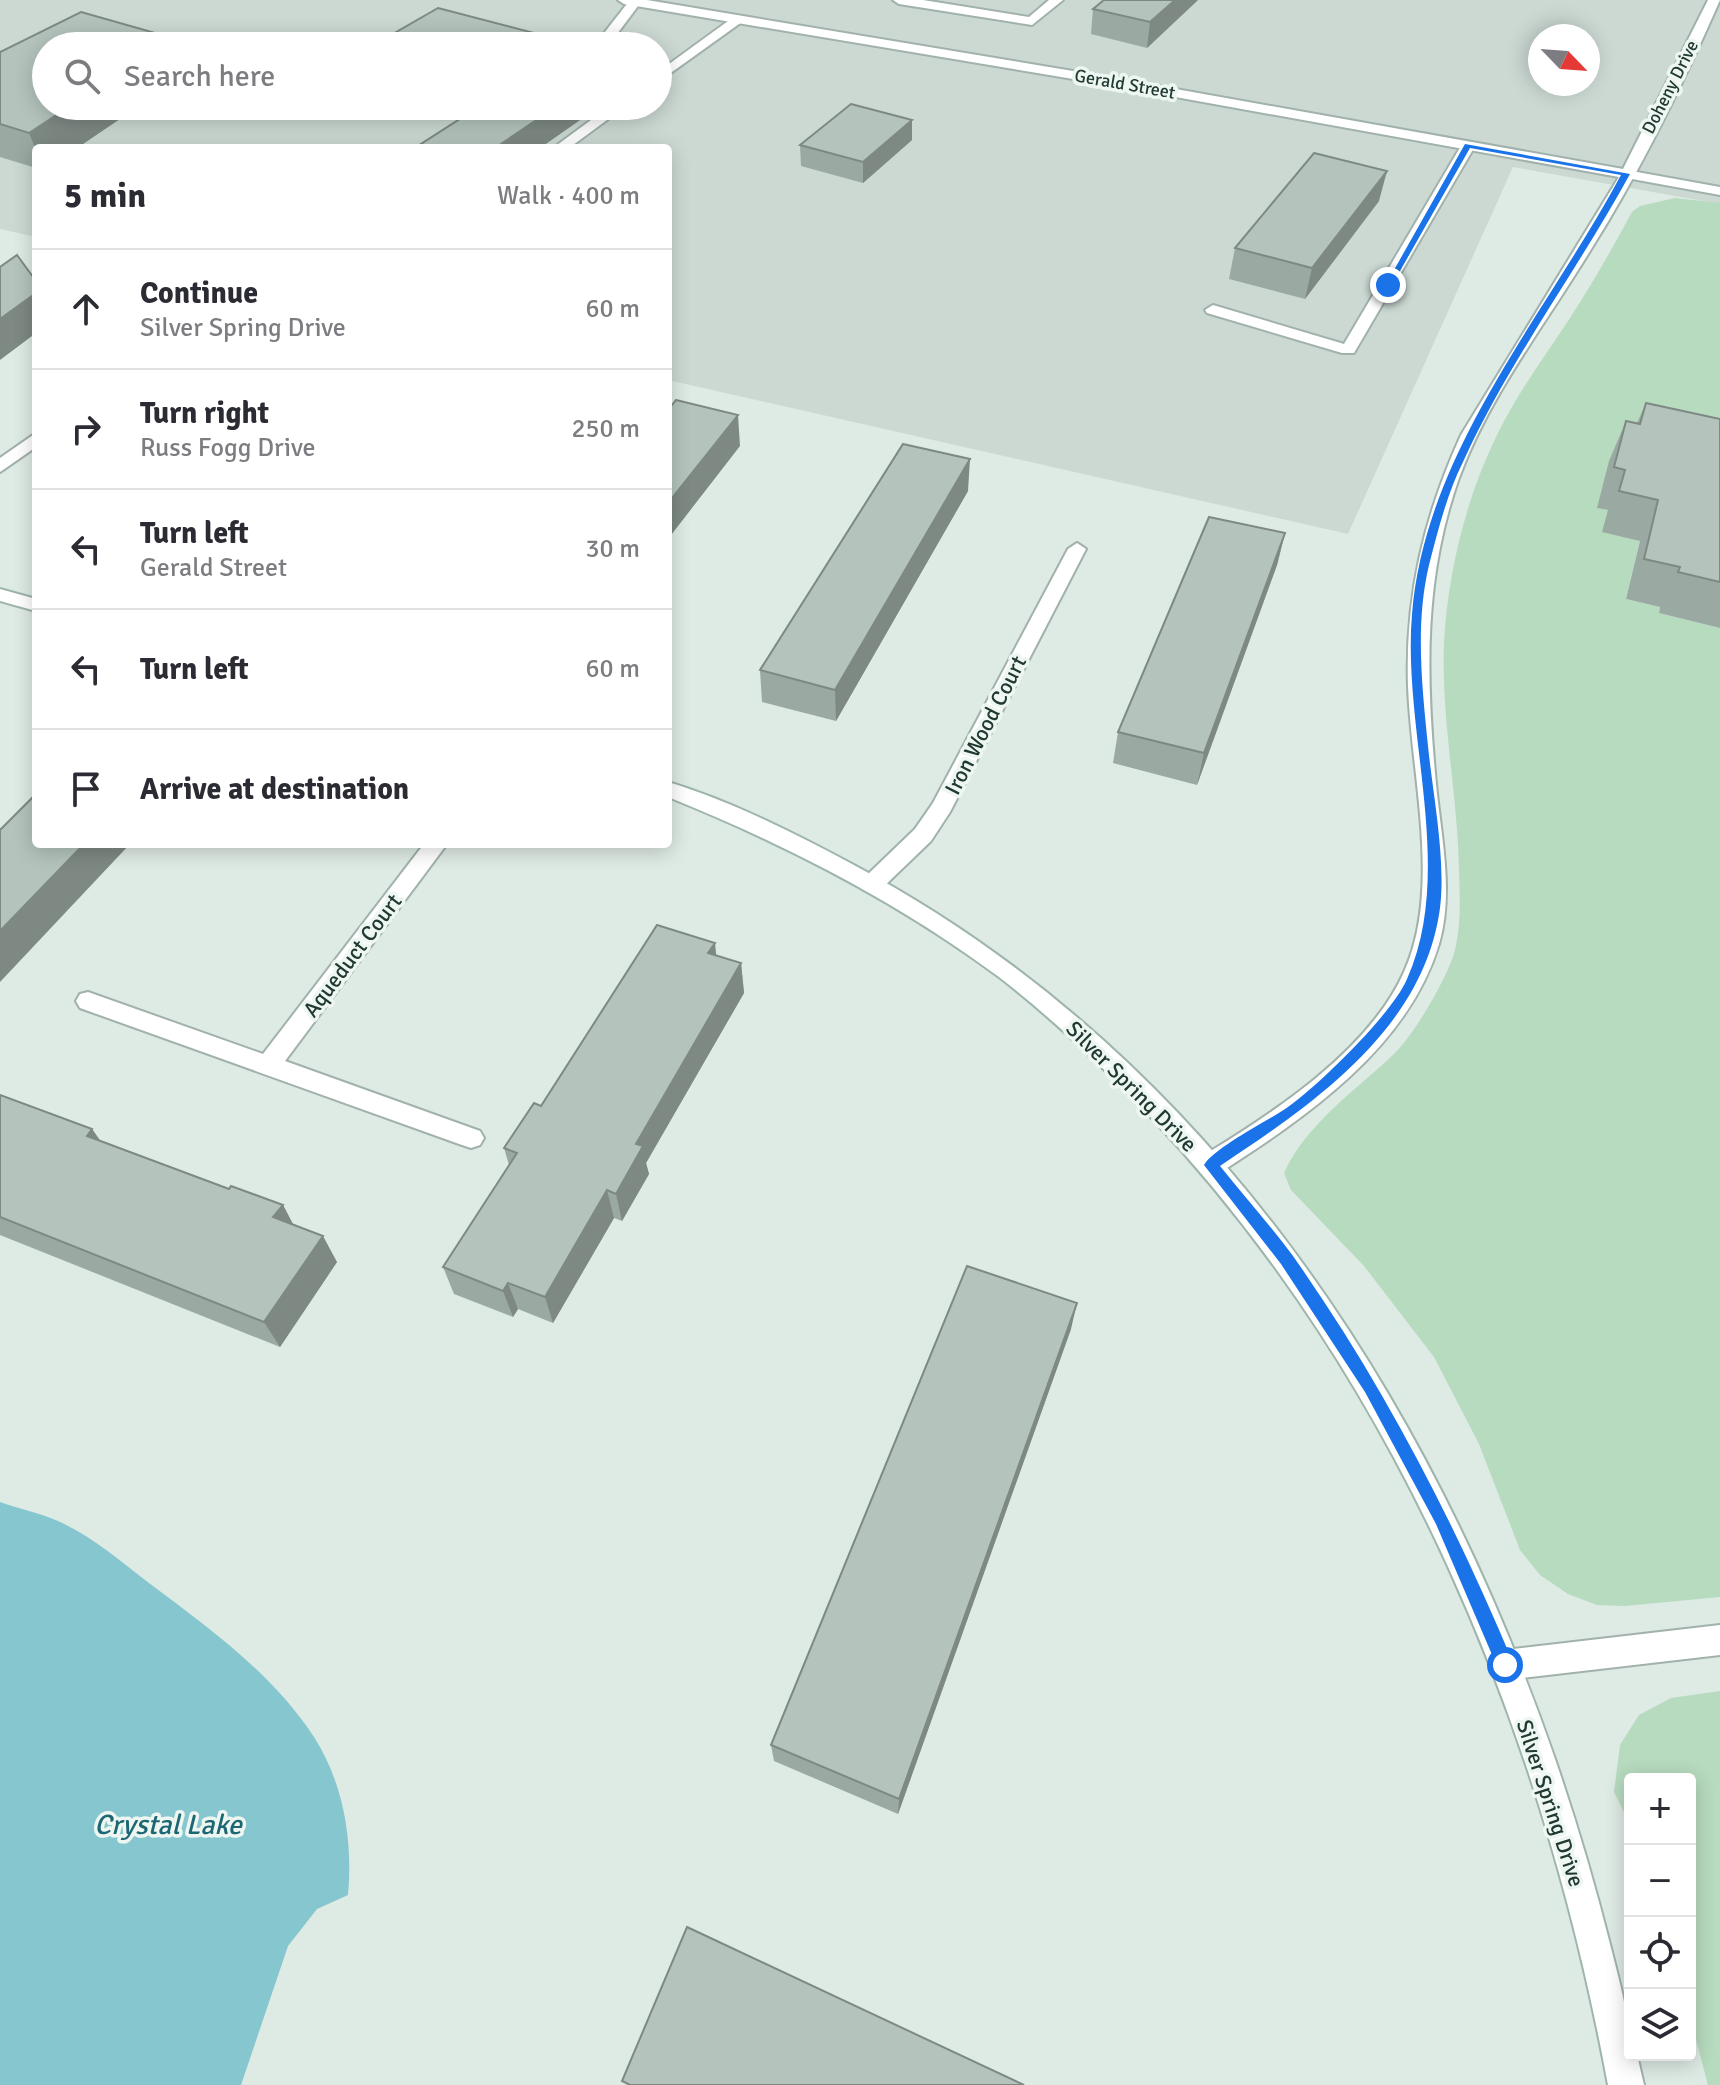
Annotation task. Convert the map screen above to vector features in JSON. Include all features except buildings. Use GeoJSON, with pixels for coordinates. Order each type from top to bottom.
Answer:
{"type":"FeatureCollection","features":[{"type":"Feature","properties":{"kind":"street"},"geometry":{"type":"LineString","coordinates":[[899,0],[1032,21],[1057,0]]}},
{"type":"Feature","properties":{"kind":"street"},"geometry":{"type":"LineString","coordinates":[[611,32],[630,1]]}},
{"type":"Feature","properties":{"kind":"street","name":"Gerald Street"},"geometry":{"type":"LineString","coordinates":[[630,1],[1109,81],[1720,191]]}},
{"type":"Feature","properties":{"kind":"street","name":"Doheny Drive"},"geometry":{"type":"LineString","coordinates":[[1210,1165],[1296,1109],[1381,1027],[1411,985],[1427,945],[1434,906],[1434,865],[1415,674],[1421,584],[1438,511],[1457,463],[1489,401],[1592,237],[1714,8]]}},
{"type":"Feature","properties":{"kind":"street"},"geometry":{"type":"LineString","coordinates":[[672,68],[740,19]]}},
{"type":"Feature","properties":{"kind":"street"},"geometry":{"type":"LineString","coordinates":[[566,144],[599,120]]}},
{"type":"Feature","properties":{"kind":"street"},"geometry":{"type":"LineString","coordinates":[[1213,310],[1348,350],[1468,146]]}},
{"type":"Feature","properties":{"kind":"street"},"geometry":{"type":"LineString","coordinates":[[0,467],[32,441]]}},
{"type":"Feature","properties":{"kind":"street","name":"Iron Wood Court"},"geometry":{"type":"LineString","coordinates":[[872,884],[923,835],[942,807],[1077,549]]}},
{"type":"Feature","properties":{"kind":"street"},"geometry":{"type":"LineString","coordinates":[[0,595],[32,604]]}},
{"type":"Feature","properties":{"kind":"street","name":"Silver Spring Drive"},"geometry":{"type":"LineString","coordinates":[[672,791],[791,841],[872,884],[983,953],[1107,1055],[1210,1165],[1286,1259],[1371,1387],[1442,1519],[1505,1665],[1552,1794],[1591,1931],[1626,2085]]}},
{"type":"Feature","properties":{"kind":"street","name":"Aqueduct Court"},"geometry":{"type":"LineString","coordinates":[[268,1065],[433,848]]}},
{"type":"Feature","properties":{"kind":"street"},"geometry":{"type":"LineString","coordinates":[[88,1001],[471,1138]]}},
{"type":"Feature","properties":{"kind":"street"},"geometry":{"type":"LineString","coordinates":[[1505,1665],[1720,1640]]}},
{"type":"Feature","properties":{"kind":"shaded area"},"geometry":{"type":"Polygon","coordinates":[[[0,0],[1720,0],[1720,204],[1513,167],[1348,534],[672,381],[672,144],[32,144],[32,236],[0,229],[0,0]]]}},
{"type":"Feature","properties":{"kind":"green space"},"geometry":{"type":"Polygon","coordinates":[[[1675,198],[1720,203],[1720,463],[1598,508],[1608,510],[1640,541],[1626,599],[1660,607],[1659,613],[1720,628],[1720,1597],[1625,1606],[1597,1605],[1568,1594],[1540,1575],[1520,1550],[1479,1444],[1434,1357],[1364,1266],[1291,1190],[1284,1173],[1319,1123],[1402,1045],[1438,990],[1455,950],[1459,921],[1458,843],[1445,701],[1444,643],[1450,588],[1461,533],[1488,454],[1515,401],[1585,294],[1632,212],[1640,206],[1675,198]]]}},
{"type":"Feature","properties":{"kind":"green space"},"geometry":{"type":"Polygon","coordinates":[[[1720,1691],[1720,2085],[1708,2085],[1696,2040],[1696,1773],[1624,1773],[1624,1812],[1614,1792],[1620,1745],[1639,1715],[1671,1698],[1720,1691]]]}},
{"type":"Feature","properties":{"kind":"water","name":"Crystal Lake"},"geometry":{"type":"Polygon","coordinates":[[[0,1502],[47,1517],[91,1539],[216,1635],[279,1692],[314,1737],[333,1774],[347,1834],[348,1895],[317,1909],[288,1946],[241,2085],[0,2085],[0,1502]]]}},
{"type":"Feature","properties":{"kind":"route"},"geometry":{"type":"LineString","coordinates":[[1388,285],[1468,146],[1626,174],[1592,237],[1489,401],[1457,463],[1438,511],[1423,569],[1417,613],[1415,674],[1434,865],[1434,906],[1427,945],[1411,985],[1381,1027],[1296,1109],[1210,1165],[1286,1259],[1371,1387],[1442,1519],[1505,1665]]}}]}
